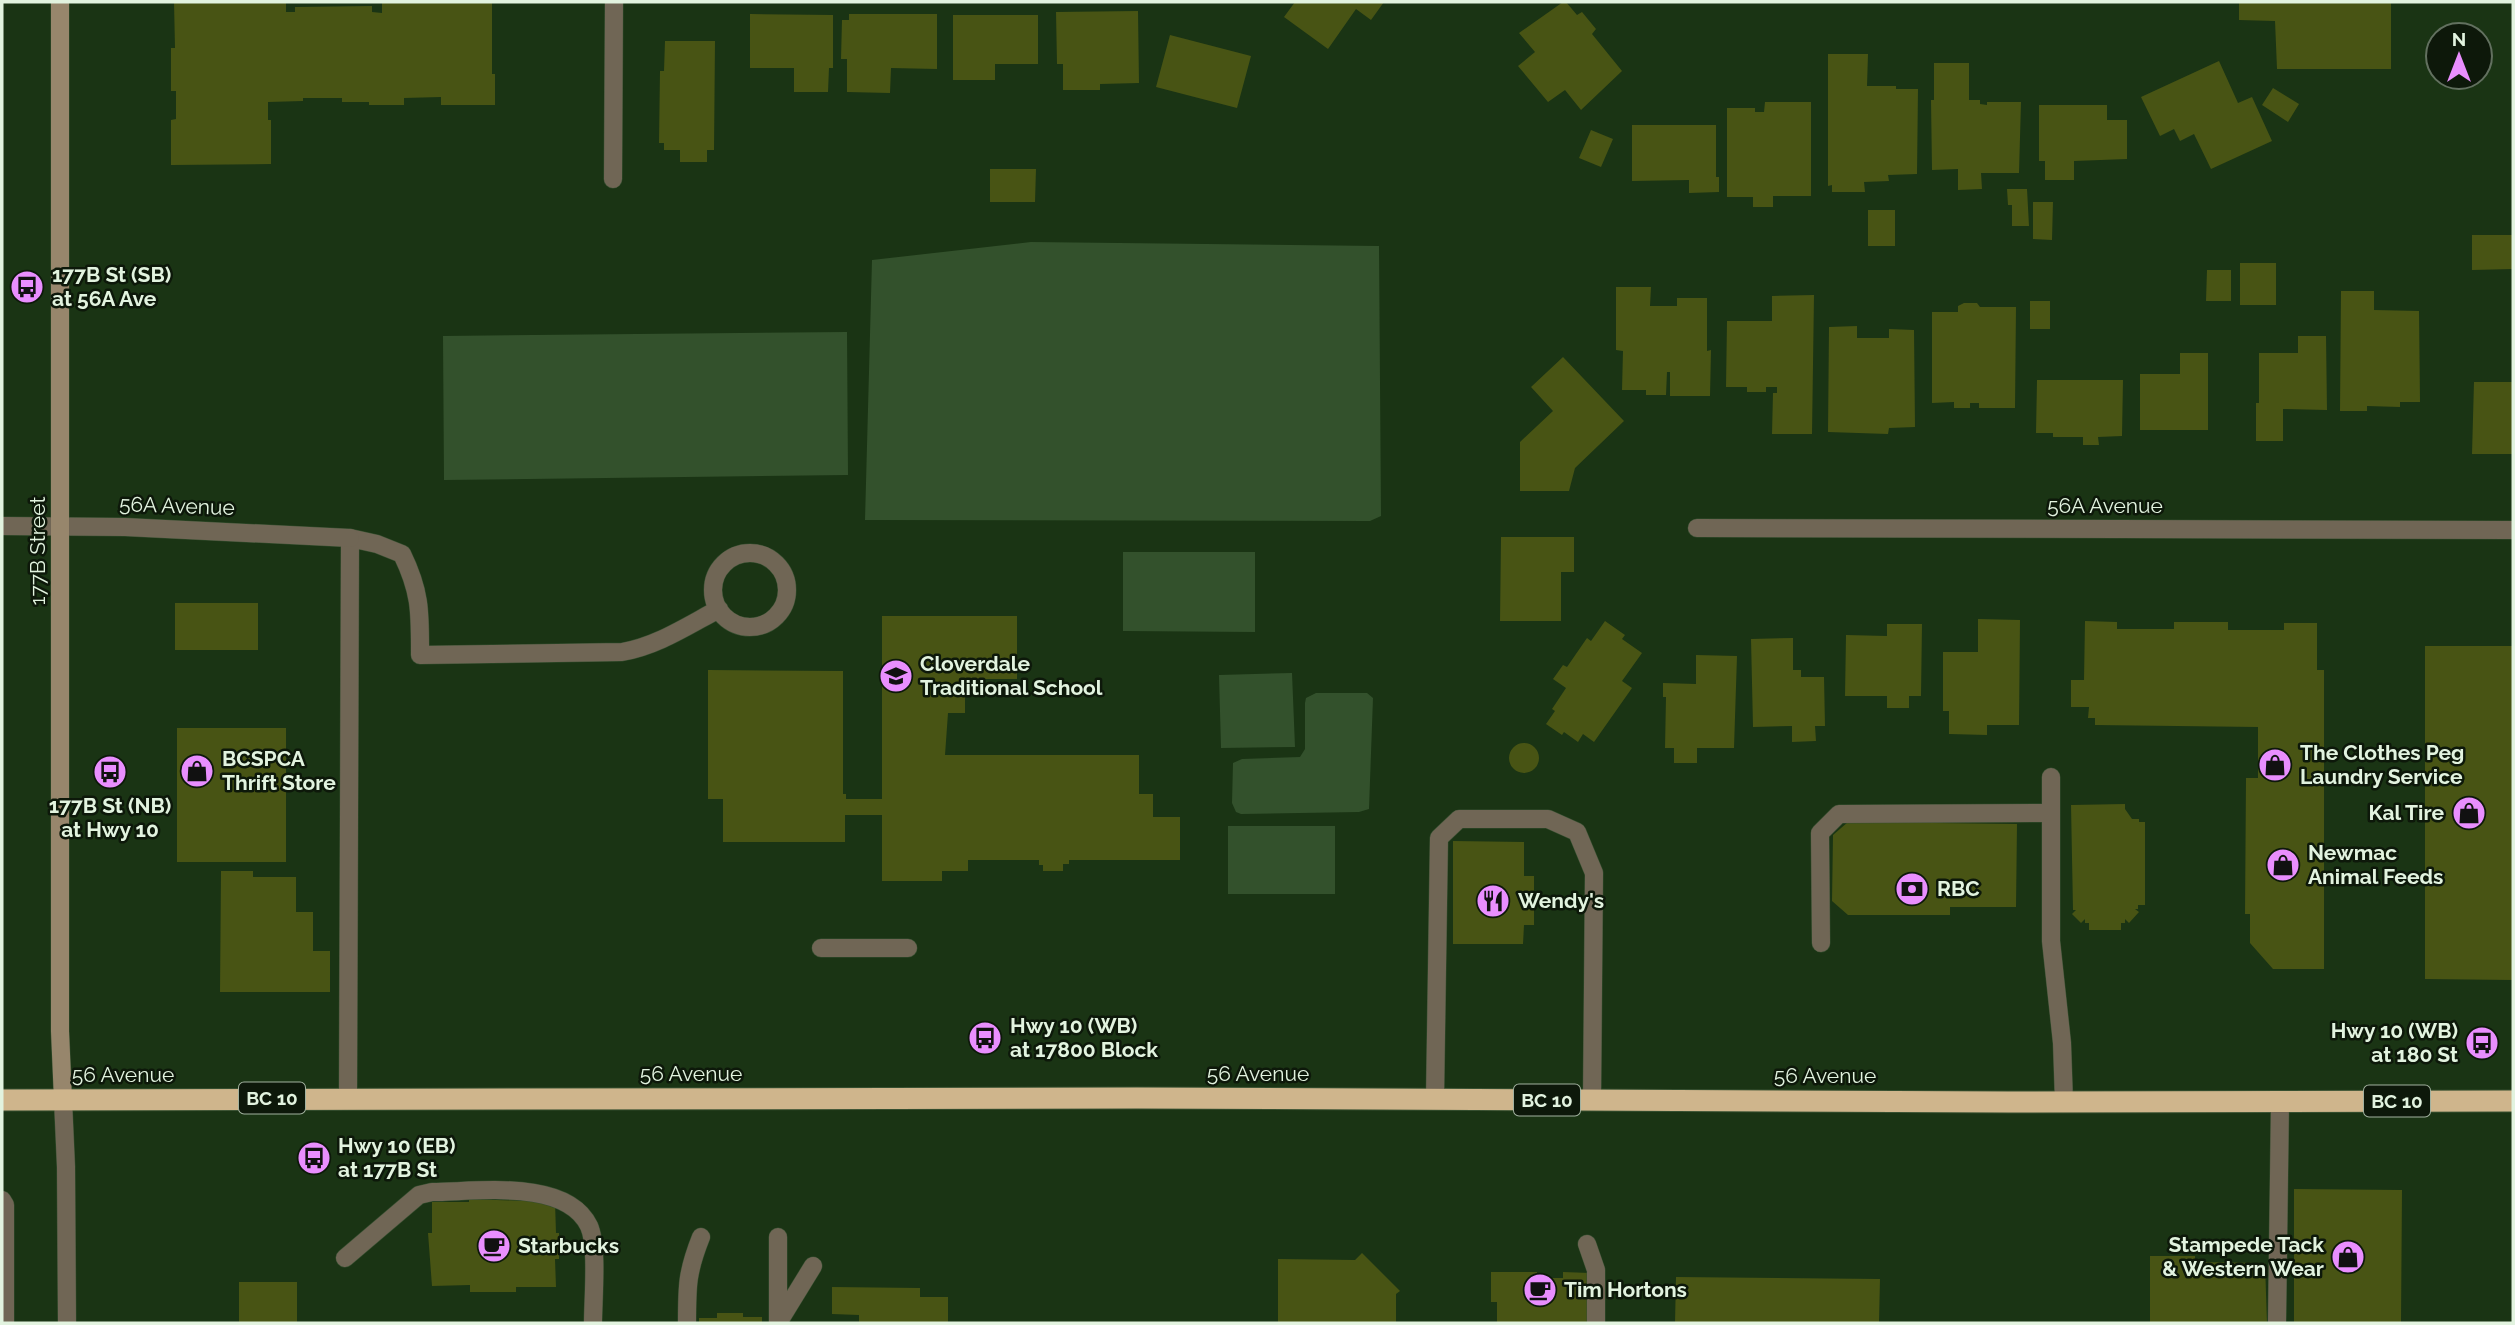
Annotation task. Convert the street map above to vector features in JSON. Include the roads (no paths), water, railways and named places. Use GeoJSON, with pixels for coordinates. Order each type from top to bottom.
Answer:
{"type":"FeatureCollection","features":[{"type":"Feature","properties":{"kind":"highway","name":"56 Avenue"},"geometry":{"type":"LineString","coordinates":[[2,1100],[1435,1098],[2064,1102],[2513,1101]]}},
{"type":"Feature","properties":{"kind":"street","name":"177B Street"},"geometry":{"type":"LineString","coordinates":[[60,2],[60,1031],[63,1100]]}},
{"type":"Feature","properties":{"kind":"street"},"geometry":{"type":"LineString","coordinates":[[613,179],[614,2]]}},
{"type":"Feature","properties":{"kind":"street","name":"56A Avenue"},"geometry":{"type":"LineString","coordinates":[[2,526],[236,531],[350,538],[377,544],[402,554],[414,578],[420,601],[420,655],[622,652],[661,640],[719,609]]}},
{"type":"Feature","properties":{"kind":"street","name":"56A Avenue"},"geometry":{"type":"LineString","coordinates":[[1697,528],[2513,530]]}},
{"type":"Feature","properties":{"kind":"street"},"geometry":{"type":"LineString","coordinates":[[348,1098],[350,538]]}},
{"type":"Feature","properties":{"kind":"street"},"geometry":{"type":"LineString","coordinates":[[752,552],[765,555],[775,562],[783,573],[787,596],[783,608],[765,624],[742,626],[731,622],[719,609],[713,593],[714,582],[719,569],[728,560],[739,554],[752,552]]}},
{"type":"Feature","properties":{"kind":"street"},"geometry":{"type":"LineString","coordinates":[[2051,777],[2051,942],[2062,1043],[2064,1102]]}},
{"type":"Feature","properties":{"kind":"street"},"geometry":{"type":"LineString","coordinates":[[1821,943],[1820,834],[1839,814],[2051,813]]}},
{"type":"Feature","properties":{"kind":"street"},"geometry":{"type":"LineString","coordinates":[[1435,1098],[1439,838],[1459,819],[1548,819],[1577,832],[1594,873],[1592,1100]]}},
{"type":"Feature","properties":{"kind":"street"},"geometry":{"type":"LineString","coordinates":[[821,948],[908,948]]}},
{"type":"Feature","properties":{"kind":"street"},"geometry":{"type":"LineString","coordinates":[[63,1100],[66,1323]]}},
{"type":"Feature","properties":{"kind":"street"},"geometry":{"type":"LineString","coordinates":[[2277,1323],[2280,1102]]}},
{"type":"Feature","properties":{"kind":"street"},"geometry":{"type":"LineString","coordinates":[[345,1258],[419,1195],[432,1192],[541,1194],[563,1200],[577,1210],[589,1226],[593,1241],[593,1323]]}},
{"type":"Feature","properties":{"kind":"street"},"geometry":{"type":"LineString","coordinates":[[2,1200],[5,1205],[5,1323]]}},
{"type":"Feature","properties":{"kind":"street"},"geometry":{"type":"LineString","coordinates":[[687,1323],[687,1283],[690,1265],[701,1237]]}},
{"type":"Feature","properties":{"kind":"street"},"geometry":{"type":"LineString","coordinates":[[778,1237],[778,1323]]}},
{"type":"Feature","properties":{"kind":"street"},"geometry":{"type":"LineString","coordinates":[[1587,1244],[1597,1270],[1596,1323]]}},
{"type":"Feature","properties":{"kind":"street"},"geometry":{"type":"LineString","coordinates":[[778,1323],[813,1266]]}},
{"type":"Feature","properties":{"kind":"place","name":"177B St (SB) at 56A Ave"},"geometry":{"type":"Point","coordinates":[27,287]}},
{"type":"Feature","properties":{"kind":"place","name":"Cloverdale Traditional School"},"geometry":{"type":"Point","coordinates":[896,676]}},
{"type":"Feature","properties":{"kind":"place","name":"The Clothes Peg Laundry Service"},"geometry":{"type":"Point","coordinates":[2275,765]}},
{"type":"Feature","properties":{"kind":"place","name":"BCSPCA Thrift Store"},"geometry":{"type":"Point","coordinates":[197,771]}},
{"type":"Feature","properties":{"kind":"place","name":"177B St (NB) at Hwy 10"},"geometry":{"type":"Point","coordinates":[110,772]}},
{"type":"Feature","properties":{"kind":"place","name":"Kal Tire"},"geometry":{"type":"Point","coordinates":[2469,813]}},
{"type":"Feature","properties":{"kind":"place","name":"Newmac Animal Feeds"},"geometry":{"type":"Point","coordinates":[2283,865]}},
{"type":"Feature","properties":{"kind":"place","name":"RBC"},"geometry":{"type":"Point","coordinates":[1912,889]}},
{"type":"Feature","properties":{"kind":"place","name":"Wendy's"},"geometry":{"type":"Point","coordinates":[1493,901]}},
{"type":"Feature","properties":{"kind":"place","name":"Hwy 10 (WB) at 17800 Block"},"geometry":{"type":"Point","coordinates":[985,1038]}},
{"type":"Feature","properties":{"kind":"place","name":"Hwy 10 (WB) at 180 St"},"geometry":{"type":"Point","coordinates":[2482,1043]}},
{"type":"Feature","properties":{"kind":"place","name":"Hwy 10 (EB) at 177B St"},"geometry":{"type":"Point","coordinates":[314,1158]}},
{"type":"Feature","properties":{"kind":"place","name":"Starbucks"},"geometry":{"type":"Point","coordinates":[494,1246]}},
{"type":"Feature","properties":{"kind":"place","name":"Stampede Tack & Western Wear"},"geometry":{"type":"Point","coordinates":[2348,1257]}},
{"type":"Feature","properties":{"kind":"place","name":"Tim Hortons"},"geometry":{"type":"Point","coordinates":[1540,1290]}}]}
